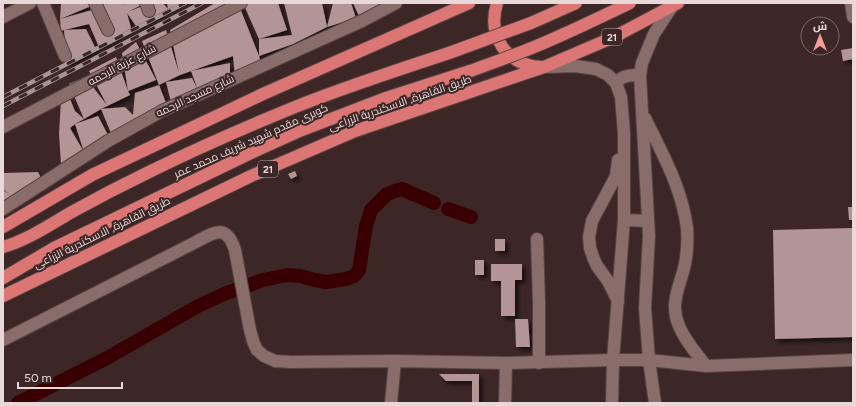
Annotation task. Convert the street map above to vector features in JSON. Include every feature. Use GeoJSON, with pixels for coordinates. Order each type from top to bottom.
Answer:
{"type":"FeatureCollection","features":[{"type":"Feature","properties":{"kind":"highway"},"geometry":{"type":"LineString","coordinates":[[3,227],[92,176],[262,94],[469,3]]}},
{"type":"Feature","properties":{"kind":"highway"},"geometry":{"type":"LineString","coordinates":[[497,3],[494,20],[495,30],[502,47],[517,60],[530,65],[544,67]]}},
{"type":"Feature","properties":{"kind":"highway","name":"كوبرى مقدم شهيد شريف محمد عمر"},"geometry":{"type":"LineString","coordinates":[[3,248],[29,237],[93,200],[143,175],[244,128],[346,88],[531,23],[576,3]]}},
{"type":"Feature","properties":{"kind":"highway","name":"كوبرى مقدم شهيد شريف محمد عمر"},"geometry":{"type":"LineString","coordinates":[[3,278],[54,248],[283,138],[383,99],[512,56],[554,39],[630,3]]}},
{"type":"Feature","properties":{"kind":"highway","name":"طريق القاهرة, الاسكندرية الزراعى"},"geometry":{"type":"LineString","coordinates":[[3,296],[251,176],[355,131],[544,67],[614,37],[674,5]]}},
{"type":"Feature","properties":{"kind":"street"},"geometry":{"type":"LineString","coordinates":[[3,16],[30,3]]}},
{"type":"Feature","properties":{"kind":"street"},"geometry":{"type":"LineString","coordinates":[[43,3],[65,56]]}},
{"type":"Feature","properties":{"kind":"street"},"geometry":{"type":"LineString","coordinates":[[95,3],[108,30]]}},
{"type":"Feature","properties":{"kind":"street","name":"شارع عزبة الرحمه"},"geometry":{"type":"LineString","coordinates":[[3,127],[241,3]]}},
{"type":"Feature","properties":{"kind":"street","name":"شارع مسجد الرحمه"},"geometry":{"type":"LineString","coordinates":[[3,209],[108,141],[162,110],[362,21],[396,3]]}},
{"type":"Feature","properties":{"kind":"street"},"geometry":{"type":"LineString","coordinates":[[851,3],[853,18]]}},
{"type":"Feature","properties":{"kind":"street"},"geometry":{"type":"LineString","coordinates":[[655,403],[649,360],[645,308],[649,236],[640,75],[642,63],[654,34],[674,5]]}},
{"type":"Feature","properties":{"kind":"street"},"geometry":{"type":"LineString","coordinates":[[544,67],[575,66],[596,69],[608,75],[616,83],[621,97],[623,117],[624,220],[613,360],[612,403]]}},
{"type":"Feature","properties":{"kind":"street"},"geometry":{"type":"LineString","coordinates":[[616,83],[624,76],[640,75]]}},
{"type":"Feature","properties":{"kind":"street"},"geometry":{"type":"LineString","coordinates":[[642,111],[677,187],[685,216],[687,230],[687,252],[675,298],[674,308],[676,318],[681,332],[706,366]]}},
{"type":"Feature","properties":{"kind":"street"},"geometry":{"type":"LineString","coordinates":[[618,301],[608,281],[593,258],[589,237],[594,218],[616,176],[623,117]]}},
{"type":"Feature","properties":{"kind":"street"},"geometry":{"type":"LineString","coordinates":[[624,220],[648,221]]}},
{"type":"Feature","properties":{"kind":"street"},"geometry":{"type":"LineString","coordinates":[[3,340],[213,234],[221,232],[228,236],[233,242],[253,341],[257,350],[264,356],[275,361],[539,363],[649,360],[706,366],[853,360]]}},
{"type":"Feature","properties":{"kind":"street"},"geometry":{"type":"LineString","coordinates":[[537,239],[539,363]]}},
{"type":"Feature","properties":{"kind":"street"},"geometry":{"type":"LineString","coordinates":[[391,403],[395,361]]}},
{"type":"Feature","properties":{"kind":"street"},"geometry":{"type":"LineString","coordinates":[[505,403],[506,363]]}},
{"type":"Feature","properties":{"kind":"building"},"geometry":{"type":"Polygon","coordinates":[[[61,3],[95,3],[96,4],[60,19],[61,3]]]}},
{"type":"Feature","properties":{"kind":"building"},"geometry":{"type":"Polygon","coordinates":[[[103,3],[122,3],[124,5],[123,3],[145,3],[128,12],[150,3],[163,3],[168,9],[136,26],[127,13],[131,28],[99,47],[89,24],[61,31],[60,19],[92,10],[108,18],[103,3]]]}},
{"type":"Feature","properties":{"kind":"building"},"geometry":{"type":"Polygon","coordinates":[[[167,3],[182,3],[168,9],[167,3]]]}},
{"type":"Feature","properties":{"kind":"building"},"geometry":{"type":"Polygon","coordinates":[[[215,3],[238,3],[261,63],[235,77],[233,56],[180,75],[159,85],[142,41],[166,30],[179,73],[170,30],[215,3]]]}},
{"type":"Feature","properties":{"kind":"building"},"geometry":{"type":"Polygon","coordinates":[[[243,3],[278,3],[287,30],[259,39],[243,3]]]}},
{"type":"Feature","properties":{"kind":"building"},"geometry":{"type":"Polygon","coordinates":[[[284,3],[322,3],[327,27],[293,44],[259,56],[259,39],[292,35],[284,3]]]}},
{"type":"Feature","properties":{"kind":"building"},"geometry":{"type":"Polygon","coordinates":[[[333,3],[351,3],[356,18],[327,27],[333,3]]]}},
{"type":"Feature","properties":{"kind":"building"},"geometry":{"type":"Polygon","coordinates":[[[353,3],[388,3],[359,16],[353,3]]]}},
{"type":"Feature","properties":{"kind":"building"},"geometry":{"type":"Polygon","coordinates":[[[86,29],[96,49],[67,64],[64,30],[86,29]]]}},
{"type":"Feature","properties":{"kind":"building"},"geometry":{"type":"Polygon","coordinates":[[[136,42],[156,80],[128,91],[122,53],[136,42]]]}},
{"type":"Feature","properties":{"kind":"building"},"geometry":{"type":"Polygon","coordinates":[[[853,48],[853,59],[843,61],[841,50],[853,48]]]}},
{"type":"Feature","properties":{"kind":"building"},"geometry":{"type":"Polygon","coordinates":[[[116,57],[130,95],[84,119],[69,84],[85,77],[107,105],[89,71],[116,57]]]}},
{"type":"Feature","properties":{"kind":"building"},"geometry":{"type":"Polygon","coordinates":[[[230,63],[230,75],[172,106],[166,82],[192,78],[198,90],[191,71],[230,63]]]}},
{"type":"Feature","properties":{"kind":"building"},"geometry":{"type":"Polygon","coordinates":[[[159,85],[168,108],[111,133],[101,109],[125,107],[133,115],[135,93],[159,85]]]}},
{"type":"Feature","properties":{"kind":"building"},"geometry":{"type":"Polygon","coordinates":[[[70,99],[75,111],[84,119],[70,128],[84,152],[61,164],[59,134],[61,100],[70,99]]]}},
{"type":"Feature","properties":{"kind":"building"},"geometry":{"type":"Polygon","coordinates":[[[98,116],[108,135],[84,152],[75,124],[98,116]]]}},
{"type":"Feature","properties":{"kind":"building"},"geometry":{"type":"Polygon","coordinates":[[[295,171],[297,176],[291,179],[288,174],[295,171]]]}},
{"type":"Feature","properties":{"kind":"building"},"geometry":{"type":"Polygon","coordinates":[[[38,172],[41,178],[3,201],[3,190],[10,195],[3,189],[3,173],[38,172]]]}},
{"type":"Feature","properties":{"kind":"building"},"geometry":{"type":"Polygon","coordinates":[[[848,207],[853,207],[853,220],[849,220],[848,207]]]}},
{"type":"Feature","properties":{"kind":"building"},"geometry":{"type":"Polygon","coordinates":[[[853,228],[853,337],[775,339],[773,230],[853,228]]]}},
{"type":"Feature","properties":{"kind":"building"},"geometry":{"type":"Polygon","coordinates":[[[495,239],[505,239],[505,251],[495,251],[495,239]]]}},
{"type":"Feature","properties":{"kind":"building"},"geometry":{"type":"Polygon","coordinates":[[[475,260],[484,260],[484,275],[475,275],[475,260]]]}},
{"type":"Feature","properties":{"kind":"building"},"geometry":{"type":"Polygon","coordinates":[[[491,264],[522,264],[522,280],[515,280],[515,316],[501,316],[501,281],[491,281],[491,264]]]}},
{"type":"Feature","properties":{"kind":"building"},"geometry":{"type":"Polygon","coordinates":[[[515,319],[528,319],[530,347],[516,347],[515,319]]]}},
{"type":"Feature","properties":{"kind":"building"},"geometry":{"type":"Polygon","coordinates":[[[439,374],[479,374],[479,403],[472,403],[472,381],[446,381],[439,374]]]}},
{"type":"Feature","properties":{"kind":"waterway"},"geometry":{"type":"LineString","coordinates":[[18,403],[107,358],[198,306],[224,294],[263,280],[287,275],[300,276],[326,282],[346,279],[354,276],[359,270],[366,226],[371,210],[387,194],[402,189],[434,203]]}},
{"type":"Feature","properties":{"kind":"waterway"},"geometry":{"type":"LineString","coordinates":[[448,209],[471,217]]}},
{"type":"Feature","properties":{"kind":"railway"},"geometry":{"type":"LineString","coordinates":[[3,97],[185,3]]}},
{"type":"Feature","properties":{"kind":"railway"},"geometry":{"type":"LineString","coordinates":[[3,106],[202,3]]}}]}
